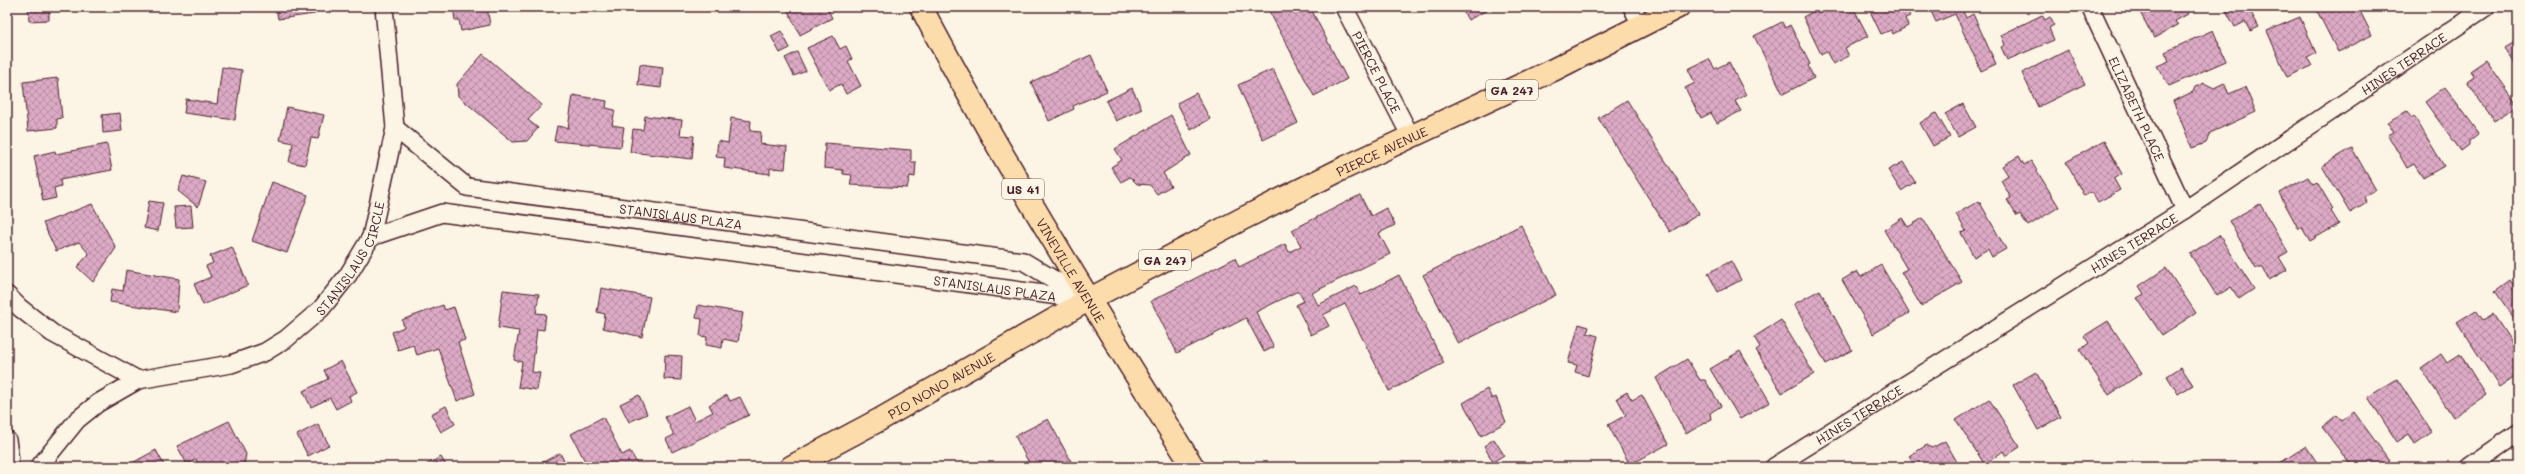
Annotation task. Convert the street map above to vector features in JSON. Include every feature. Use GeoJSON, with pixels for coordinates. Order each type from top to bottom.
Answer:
{"type":"FeatureCollection","features":[{"type":"Feature","properties":{"kind":"main road","name":"VINEVILLE AVENUE"},"geometry":{"type":"LineString","coordinates":[[921,7],[958,78],[1088,300],[1193,467]]}},
{"type":"Feature","properties":{"kind":"main road","name":"PIERCE AVENUE"},"geometry":{"type":"LineString","coordinates":[[1088,300],[1337,171],[1551,71],[1637,16],[1678,7]]}},
{"type":"Feature","properties":{"kind":"main road","name":"PIO NONO AVENUE"},"geometry":{"type":"LineString","coordinates":[[791,467],[1088,300]]}},
{"type":"Feature","properties":{"kind":"street","name":"STANISLAUS CIRCLE"},"geometry":{"type":"LineString","coordinates":[[39,467],[77,420],[98,403],[138,380],[231,364],[265,352],[281,342],[321,309],[348,275],[371,237],[395,128],[384,7]]}},
{"type":"Feature","properties":{"kind":"street","name":"PIERCE PLACE"},"geometry":{"type":"LineString","coordinates":[[1344,7],[1411,137]]}},
{"type":"Feature","properties":{"kind":"street","name":"ELIZABETH PLACE"},"geometry":{"type":"LineString","coordinates":[[2090,7],[2185,210]]}},
{"type":"Feature","properties":{"kind":"street","name":"HINES TERRACE"},"geometry":{"type":"LineString","coordinates":[[1774,467],[2185,210],[2486,7]]}},
{"type":"Feature","properties":{"kind":"street","name":"STANISLAUS PLAZA"},"geometry":{"type":"LineString","coordinates":[[395,128],[467,187],[1023,261],[1088,300]]}},
{"type":"Feature","properties":{"kind":"street","name":"STANISLAUS PLAZA"},"geometry":{"type":"LineString","coordinates":[[371,237],[442,213],[1088,300]]}},
{"type":"Feature","properties":{"kind":"street"},"geometry":{"type":"LineString","coordinates":[[7,294],[20,308],[52,333],[138,380]]}},
{"type":"Feature","properties":{"kind":"street"},"geometry":{"type":"LineString","coordinates":[[2469,467],[2518,433]]}},
{"type":"Feature","properties":{"kind":"street"},"geometry":{"type":"LineString","coordinates":[[7,440],[11,467]]}},
{"type":"Feature","properties":{"kind":"building"},"geometry":{"type":"Polygon","coordinates":[[[20,7],[49,7],[49,20],[29,21],[28,8],[20,7]]]}},
{"type":"Feature","properties":{"kind":"building"},"geometry":{"type":"Polygon","coordinates":[[[276,7],[314,7],[315,14],[278,19],[276,7]]]}},
{"type":"Feature","properties":{"kind":"building"},"geometry":{"type":"Polygon","coordinates":[[[453,7],[487,7],[490,25],[461,31],[459,20],[455,20],[453,7]]]}},
{"type":"Feature","properties":{"kind":"building"},"geometry":{"type":"Polygon","coordinates":[[[786,7],[830,7],[827,8],[832,18],[800,35],[786,7]]]}},
{"type":"Feature","properties":{"kind":"building"},"geometry":{"type":"Polygon","coordinates":[[[1267,7],[1310,7],[1347,79],[1314,96],[1267,7]]]}},
{"type":"Feature","properties":{"kind":"building"},"geometry":{"type":"Polygon","coordinates":[[[1461,7],[1493,7],[1468,20],[1461,7]]]}},
{"type":"Feature","properties":{"kind":"building"},"geometry":{"type":"Polygon","coordinates":[[[1815,7],[1853,7],[1868,36],[1845,48],[1849,56],[1833,64],[1826,51],[1821,54],[1803,17],[1816,10],[1815,7]]]}},
{"type":"Feature","properties":{"kind":"building"},"geometry":{"type":"Polygon","coordinates":[[[1868,7],[1906,7],[1910,16],[1905,18],[1908,26],[1893,34],[1891,30],[1881,34],[1868,7]]]}},
{"type":"Feature","properties":{"kind":"building"},"geometry":{"type":"Polygon","coordinates":[[[1929,7],[1968,7],[1962,9],[1966,18],[1973,14],[1996,64],[1981,71],[1955,14],[1936,22],[1929,7]]]}},
{"type":"Feature","properties":{"kind":"building"},"geometry":{"type":"Polygon","coordinates":[[[2137,7],[2194,7],[2187,11],[2188,14],[2175,21],[2178,25],[2154,38],[2137,7]]]}},
{"type":"Feature","properties":{"kind":"building"},"geometry":{"type":"Polygon","coordinates":[[[2224,7],[2248,7],[2259,27],[2250,31],[2245,22],[2235,27],[2224,7]]]}},
{"type":"Feature","properties":{"kind":"building"},"geometry":{"type":"Polygon","coordinates":[[[2315,7],[2358,7],[2372,35],[2338,52],[2315,7]]]}},
{"type":"Feature","properties":{"kind":"building"},"geometry":{"type":"Polygon","coordinates":[[[2042,15],[2045,20],[2050,17],[2054,25],[2049,28],[2054,40],[2007,60],[2001,47],[2005,45],[2001,35],[2042,15]]]}},
{"type":"Feature","properties":{"kind":"building"},"geometry":{"type":"Polygon","coordinates":[[[2300,17],[2316,53],[2307,57],[2312,66],[2287,77],[2267,31],[2300,17]]]}},
{"type":"Feature","properties":{"kind":"building"},"geometry":{"type":"Polygon","coordinates":[[[1782,22],[1785,28],[1790,25],[1810,64],[1808,66],[1814,78],[1783,94],[1754,36],[1782,22]]]}},
{"type":"Feature","properties":{"kind":"building"},"geometry":{"type":"Polygon","coordinates":[[[2213,30],[2226,61],[2169,86],[2157,66],[2169,61],[2165,52],[2213,30]]]}},
{"type":"Feature","properties":{"kind":"building"},"geometry":{"type":"Polygon","coordinates":[[[781,31],[790,48],[780,53],[771,36],[781,31]]]}},
{"type":"Feature","properties":{"kind":"building"},"geometry":{"type":"Polygon","coordinates":[[[833,36],[840,49],[846,46],[852,59],[848,61],[861,86],[846,94],[841,84],[829,90],[807,48],[833,36]]]}},
{"type":"Feature","properties":{"kind":"building"},"geometry":{"type":"Polygon","coordinates":[[[2518,40],[2518,69],[2505,48],[2518,40]]]}},
{"type":"Feature","properties":{"kind":"building"},"geometry":{"type":"Polygon","coordinates":[[[2068,50],[2085,84],[2038,107],[2022,73],[2068,50]]]}},
{"type":"Feature","properties":{"kind":"building"},"geometry":{"type":"Polygon","coordinates":[[[797,52],[806,71],[794,76],[785,58],[797,52]]]}},
{"type":"Feature","properties":{"kind":"building"},"geometry":{"type":"Polygon","coordinates":[[[483,54],[542,105],[528,120],[538,128],[527,141],[513,142],[458,96],[457,84],[483,54]]]}},
{"type":"Feature","properties":{"kind":"building"},"geometry":{"type":"Polygon","coordinates":[[[1091,55],[1107,91],[1073,106],[1074,109],[1049,121],[1031,82],[1091,55]]]}},
{"type":"Feature","properties":{"kind":"building"},"geometry":{"type":"Polygon","coordinates":[[[1709,59],[1715,69],[1729,62],[1746,95],[1735,101],[1741,111],[1717,123],[1711,113],[1701,118],[1685,88],[1695,83],[1688,69],[1709,59]]]}},
{"type":"Feature","properties":{"kind":"building"},"geometry":{"type":"Polygon","coordinates":[[[2486,60],[2518,105],[2494,121],[2467,82],[2474,77],[2470,71],[2486,60]]]}},
{"type":"Feature","properties":{"kind":"building"},"geometry":{"type":"Polygon","coordinates":[[[640,64],[663,67],[661,88],[638,85],[640,64]]]}},
{"type":"Feature","properties":{"kind":"building"},"geometry":{"type":"Polygon","coordinates":[[[222,67],[242,70],[235,120],[184,113],[186,99],[217,104],[222,67]]]}},
{"type":"Feature","properties":{"kind":"building"},"geometry":{"type":"Polygon","coordinates":[[[1273,69],[1298,123],[1263,140],[1238,85],[1273,69]]]}},
{"type":"Feature","properties":{"kind":"building"},"geometry":{"type":"Polygon","coordinates":[[[58,78],[62,118],[57,119],[57,128],[28,131],[23,82],[58,78]]]}},
{"type":"Feature","properties":{"kind":"building"},"geometry":{"type":"Polygon","coordinates":[[[2204,83],[2214,88],[2224,83],[2229,94],[2245,87],[2256,112],[2210,133],[2206,143],[2192,148],[2173,101],[2193,92],[2195,87],[2204,83]]]}},
{"type":"Feature","properties":{"kind":"building"},"geometry":{"type":"Polygon","coordinates":[[[2445,87],[2479,133],[2469,141],[2469,145],[2461,151],[2425,102],[2445,87]]]}},
{"type":"Feature","properties":{"kind":"building"},"geometry":{"type":"Polygon","coordinates":[[[1132,88],[1142,109],[1116,121],[1106,101],[1132,88]]]}},
{"type":"Feature","properties":{"kind":"building"},"geometry":{"type":"Polygon","coordinates":[[[1196,93],[1210,119],[1191,130],[1177,103],[1196,93]]]}},
{"type":"Feature","properties":{"kind":"building"},"geometry":{"type":"Polygon","coordinates":[[[573,95],[607,101],[606,108],[615,110],[612,125],[624,127],[621,147],[554,141],[557,126],[568,128],[573,95]]]}},
{"type":"Feature","properties":{"kind":"building"},"geometry":{"type":"Polygon","coordinates":[[[1627,100],[1699,214],[1670,232],[1598,118],[1627,100]]]}},
{"type":"Feature","properties":{"kind":"building"},"geometry":{"type":"Polygon","coordinates":[[[1963,104],[1976,127],[1958,137],[1945,114],[1963,104]]]}},
{"type":"Feature","properties":{"kind":"building"},"geometry":{"type":"Polygon","coordinates":[[[287,107],[324,115],[318,139],[311,138],[305,165],[289,162],[293,143],[280,140],[287,107]]]}},
{"type":"Feature","properties":{"kind":"building"},"geometry":{"type":"Polygon","coordinates":[[[2407,111],[2411,118],[2414,116],[2444,166],[2423,178],[2414,164],[2407,168],[2388,135],[2394,132],[2387,122],[2407,111]]]}},
{"type":"Feature","properties":{"kind":"building"},"geometry":{"type":"Polygon","coordinates":[[[120,113],[122,131],[103,133],[102,115],[120,113]]]}},
{"type":"Feature","properties":{"kind":"building"},"geometry":{"type":"Polygon","coordinates":[[[1936,113],[1950,137],[1933,146],[1920,123],[1936,113]]]}},
{"type":"Feature","properties":{"kind":"building"},"geometry":{"type":"Polygon","coordinates":[[[1171,115],[1191,155],[1163,173],[1171,186],[1157,194],[1150,185],[1137,184],[1130,177],[1121,182],[1111,167],[1122,160],[1115,149],[1171,115]]]}},
{"type":"Feature","properties":{"kind":"building"},"geometry":{"type":"Polygon","coordinates":[[[645,116],[682,120],[680,135],[694,136],[692,159],[630,152],[633,129],[643,130],[645,116]]]}},
{"type":"Feature","properties":{"kind":"building"},"geometry":{"type":"Polygon","coordinates":[[[731,118],[751,121],[750,131],[761,132],[760,144],[787,147],[785,169],[770,168],[770,174],[724,168],[725,158],[716,157],[718,141],[728,143],[731,118]]]}},
{"type":"Feature","properties":{"kind":"building"},"geometry":{"type":"Polygon","coordinates":[[[2104,141],[2122,174],[2114,179],[2120,190],[2098,202],[2092,192],[2084,196],[2066,162],[2104,141]]]}},
{"type":"Feature","properties":{"kind":"building"},"geometry":{"type":"Polygon","coordinates":[[[825,143],[911,150],[911,162],[916,162],[915,177],[910,176],[907,188],[850,185],[852,175],[843,174],[843,170],[824,168],[825,143]]]}},
{"type":"Feature","properties":{"kind":"building"},"geometry":{"type":"Polygon","coordinates":[[[107,144],[112,170],[60,180],[61,186],[54,188],[56,198],[43,201],[34,156],[55,151],[56,154],[107,144]]]}},
{"type":"Feature","properties":{"kind":"building"},"geometry":{"type":"Polygon","coordinates":[[[2352,148],[2376,190],[2364,197],[2367,203],[2350,213],[2322,166],[2352,148]]]}},
{"type":"Feature","properties":{"kind":"building"},"geometry":{"type":"Polygon","coordinates":[[[2019,156],[2024,165],[2031,161],[2059,207],[2028,226],[2020,214],[2017,216],[2007,200],[2011,198],[2001,180],[2008,175],[2002,166],[2019,156]]]}},
{"type":"Feature","properties":{"kind":"building"},"geometry":{"type":"Polygon","coordinates":[[[1903,162],[1915,182],[1901,191],[1888,170],[1903,162]]]}},
{"type":"Feature","properties":{"kind":"building"},"geometry":{"type":"Polygon","coordinates":[[[183,176],[206,182],[198,207],[178,191],[183,176]]]}},
{"type":"Feature","properties":{"kind":"building"},"geometry":{"type":"Polygon","coordinates":[[[2308,177],[2313,184],[2317,182],[2333,209],[2331,211],[2339,224],[2310,241],[2302,228],[2298,228],[2279,193],[2308,177]]]}},
{"type":"Feature","properties":{"kind":"building"},"geometry":{"type":"Polygon","coordinates":[[[272,182],[308,195],[287,253],[252,241],[272,182]]]}},
{"type":"Feature","properties":{"kind":"building"},"geometry":{"type":"Polygon","coordinates":[[[1360,195],[1371,216],[1386,208],[1395,225],[1379,233],[1390,254],[1312,293],[1318,305],[1356,286],[1361,295],[1399,275],[1444,363],[1389,391],[1345,304],[1323,315],[1329,326],[1311,335],[1296,305],[1304,301],[1298,291],[1256,312],[1274,347],[1264,352],[1246,318],[1177,353],[1151,301],[1235,258],[1239,267],[1285,244],[1289,252],[1301,246],[1292,230],[1360,195]]]}},
{"type":"Feature","properties":{"kind":"building"},"geometry":{"type":"Polygon","coordinates":[[[149,201],[163,203],[158,231],[144,228],[149,201]]]}},
{"type":"Feature","properties":{"kind":"building"},"geometry":{"type":"Polygon","coordinates":[[[1979,201],[2006,249],[1992,257],[1988,249],[1974,257],[1961,233],[1966,231],[1956,214],[1979,201]]]}},
{"type":"Feature","properties":{"kind":"building"},"geometry":{"type":"Polygon","coordinates":[[[92,204],[116,248],[93,282],[77,267],[89,254],[79,242],[56,251],[43,223],[92,204]]]}},
{"type":"Feature","properties":{"kind":"building"},"geometry":{"type":"Polygon","coordinates":[[[2260,204],[2288,252],[2279,257],[2287,270],[2269,280],[2263,268],[2256,268],[2229,221],[2260,204]]]}},
{"type":"Feature","properties":{"kind":"building"},"geometry":{"type":"Polygon","coordinates":[[[191,206],[193,227],[176,228],[174,207],[191,206]]]}},
{"type":"Feature","properties":{"kind":"building"},"geometry":{"type":"Polygon","coordinates":[[[1902,218],[1908,227],[1923,218],[1962,282],[1921,306],[1901,272],[1907,269],[1884,230],[1902,218]]]}},
{"type":"Feature","properties":{"kind":"building"},"geometry":{"type":"Polygon","coordinates":[[[1521,225],[1556,295],[1458,344],[1423,275],[1521,225]]]}},
{"type":"Feature","properties":{"kind":"building"},"geometry":{"type":"Polygon","coordinates":[[[2219,235],[2254,289],[2239,299],[2231,287],[2217,296],[2190,254],[2219,235]]]}},
{"type":"Feature","properties":{"kind":"building"},"geometry":{"type":"Polygon","coordinates":[[[232,247],[248,285],[203,305],[194,284],[211,277],[206,266],[213,263],[210,256],[232,247]]]}},
{"type":"Feature","properties":{"kind":"building"},"geometry":{"type":"Polygon","coordinates":[[[1731,261],[1741,280],[1718,292],[1708,273],[1731,261]]]}},
{"type":"Feature","properties":{"kind":"building"},"geometry":{"type":"Polygon","coordinates":[[[1881,265],[1909,313],[1873,334],[1842,280],[1857,271],[1861,277],[1881,265]]]}},
{"type":"Feature","properties":{"kind":"building"},"geometry":{"type":"Polygon","coordinates":[[[2166,268],[2196,313],[2162,335],[2137,298],[2144,294],[2139,286],[2166,268]]]}},
{"type":"Feature","properties":{"kind":"building"},"geometry":{"type":"Polygon","coordinates":[[[126,270],[179,279],[177,312],[110,302],[112,289],[123,291],[126,270]]]}},
{"type":"Feature","properties":{"kind":"building"},"geometry":{"type":"Polygon","coordinates":[[[2510,280],[2518,291],[2518,324],[2495,291],[2510,280]]]}},
{"type":"Feature","properties":{"kind":"building"},"geometry":{"type":"Polygon","coordinates":[[[601,288],[650,297],[642,337],[603,328],[605,314],[597,312],[601,288]]]}},
{"type":"Feature","properties":{"kind":"building"},"geometry":{"type":"Polygon","coordinates":[[[503,290],[539,294],[536,313],[546,314],[544,330],[537,329],[532,372],[540,373],[537,390],[518,387],[522,362],[514,360],[519,331],[498,328],[503,290]]]}},
{"type":"Feature","properties":{"kind":"building"},"geometry":{"type":"Polygon","coordinates":[[[1820,290],[1852,350],[1826,364],[1794,304],[1820,290]]]}},
{"type":"Feature","properties":{"kind":"building"},"geometry":{"type":"Polygon","coordinates":[[[443,305],[445,310],[454,307],[465,340],[458,342],[475,394],[457,401],[438,348],[417,355],[413,345],[398,350],[392,332],[404,327],[402,320],[443,305]]]}},
{"type":"Feature","properties":{"kind":"building"},"geometry":{"type":"Polygon","coordinates":[[[698,305],[743,313],[738,342],[723,339],[722,348],[706,345],[707,337],[700,336],[702,319],[696,318],[698,305]]]}},
{"type":"Feature","properties":{"kind":"building"},"geometry":{"type":"Polygon","coordinates":[[[2476,310],[2483,320],[2493,314],[2518,352],[2518,374],[2499,387],[2457,322],[2476,310]]]}},
{"type":"Feature","properties":{"kind":"building"},"geometry":{"type":"Polygon","coordinates":[[[1781,320],[1814,374],[1782,393],[1756,350],[1760,347],[1754,337],[1781,320]]]}},
{"type":"Feature","properties":{"kind":"building"},"geometry":{"type":"Polygon","coordinates":[[[2108,321],[2142,373],[2109,395],[2080,350],[2089,343],[2084,336],[2108,321]]]}},
{"type":"Feature","properties":{"kind":"building"},"geometry":{"type":"Polygon","coordinates":[[[1579,324],[1589,327],[1587,333],[1598,336],[1588,376],[1575,372],[1577,365],[1568,363],[1579,324]]]}},
{"type":"Feature","properties":{"kind":"building"},"geometry":{"type":"Polygon","coordinates":[[[1740,351],[1770,402],[1740,419],[1710,369],[1740,351]]]}},
{"type":"Feature","properties":{"kind":"building"},"geometry":{"type":"Polygon","coordinates":[[[2441,354],[2447,363],[2460,354],[2486,395],[2453,417],[2421,368],[2441,354]]]}},
{"type":"Feature","properties":{"kind":"building"},"geometry":{"type":"Polygon","coordinates":[[[665,355],[682,356],[681,380],[664,379],[665,355]]]}},
{"type":"Feature","properties":{"kind":"building"},"geometry":{"type":"Polygon","coordinates":[[[1687,359],[1700,380],[1705,380],[1721,406],[1710,413],[1711,419],[1686,434],[1656,378],[1687,359]]]}},
{"type":"Feature","properties":{"kind":"building"},"geometry":{"type":"Polygon","coordinates":[[[341,361],[357,392],[349,396],[351,401],[336,409],[330,398],[311,407],[303,391],[328,379],[324,370],[341,361]]]}},
{"type":"Feature","properties":{"kind":"building"},"geometry":{"type":"Polygon","coordinates":[[[2181,367],[2193,385],[2178,394],[2167,376],[2181,367]]]}},
{"type":"Feature","properties":{"kind":"building"},"geometry":{"type":"Polygon","coordinates":[[[2036,372],[2061,417],[2038,430],[2013,385],[2036,372]]]}},
{"type":"Feature","properties":{"kind":"building"},"geometry":{"type":"Polygon","coordinates":[[[2397,379],[2432,432],[2415,444],[2409,434],[2397,442],[2368,397],[2397,379]]]}},
{"type":"Feature","properties":{"kind":"building"},"geometry":{"type":"Polygon","coordinates":[[[1487,389],[1492,399],[1496,397],[1506,422],[1481,436],[1463,403],[1487,389]]]}},
{"type":"Feature","properties":{"kind":"building"},"geometry":{"type":"Polygon","coordinates":[[[1627,392],[1632,400],[1642,395],[1668,444],[1630,465],[1608,425],[1626,415],[1617,398],[1627,392]]]}},
{"type":"Feature","properties":{"kind":"building"},"geometry":{"type":"Polygon","coordinates":[[[639,395],[647,414],[629,422],[620,404],[639,395]]]}},
{"type":"Feature","properties":{"kind":"building"},"geometry":{"type":"Polygon","coordinates":[[[727,395],[730,401],[740,397],[749,415],[672,452],[666,439],[674,435],[665,417],[688,406],[695,421],[713,412],[709,405],[727,395]]]}},
{"type":"Feature","properties":{"kind":"building"},"geometry":{"type":"Polygon","coordinates":[[[1989,399],[2020,447],[2006,456],[2003,451],[1985,465],[1956,420],[1989,399]]]}},
{"type":"Feature","properties":{"kind":"building"},"geometry":{"type":"Polygon","coordinates":[[[446,406],[455,424],[441,432],[431,414],[446,406]]]}},
{"type":"Feature","properties":{"kind":"building"},"geometry":{"type":"Polygon","coordinates":[[[2354,412],[2389,460],[2380,467],[2352,467],[2322,427],[2337,415],[2342,421],[2354,412]]]}},
{"type":"Feature","properties":{"kind":"building"},"geometry":{"type":"Polygon","coordinates":[[[603,417],[622,455],[630,451],[639,467],[588,467],[571,434],[603,417]]]}},
{"type":"Feature","properties":{"kind":"building"},"geometry":{"type":"Polygon","coordinates":[[[1048,419],[1074,467],[1031,467],[1015,436],[1048,419]]]}},
{"type":"Feature","properties":{"kind":"building"},"geometry":{"type":"Polygon","coordinates":[[[229,421],[246,454],[244,465],[240,467],[200,467],[196,459],[187,464],[177,446],[229,421]]]}},
{"type":"Feature","properties":{"kind":"building"},"geometry":{"type":"Polygon","coordinates":[[[318,424],[329,445],[308,456],[297,435],[318,424]]]}},
{"type":"Feature","properties":{"kind":"building"},"geometry":{"type":"Polygon","coordinates":[[[1494,439],[1504,455],[1493,462],[1484,446],[1494,439]]]}},
{"type":"Feature","properties":{"kind":"building"},"geometry":{"type":"Polygon","coordinates":[[[1945,441],[1960,467],[1915,467],[1909,456],[1927,445],[1932,448],[1945,441]]]}},
{"type":"Feature","properties":{"kind":"building"},"geometry":{"type":"Polygon","coordinates":[[[2306,446],[2320,467],[2279,467],[2277,465],[2306,446]]]}},
{"type":"Feature","properties":{"kind":"building"},"geometry":{"type":"Polygon","coordinates":[[[156,450],[165,467],[125,467],[156,450]]]}},
{"type":"Feature","properties":{"kind":"building"},"geometry":{"type":"Polygon","coordinates":[[[560,453],[567,467],[534,467],[560,453]]]}},
{"type":"Feature","properties":{"kind":"building"},"geometry":{"type":"Polygon","coordinates":[[[441,457],[447,467],[427,467],[426,465],[441,457]]]}}]}
